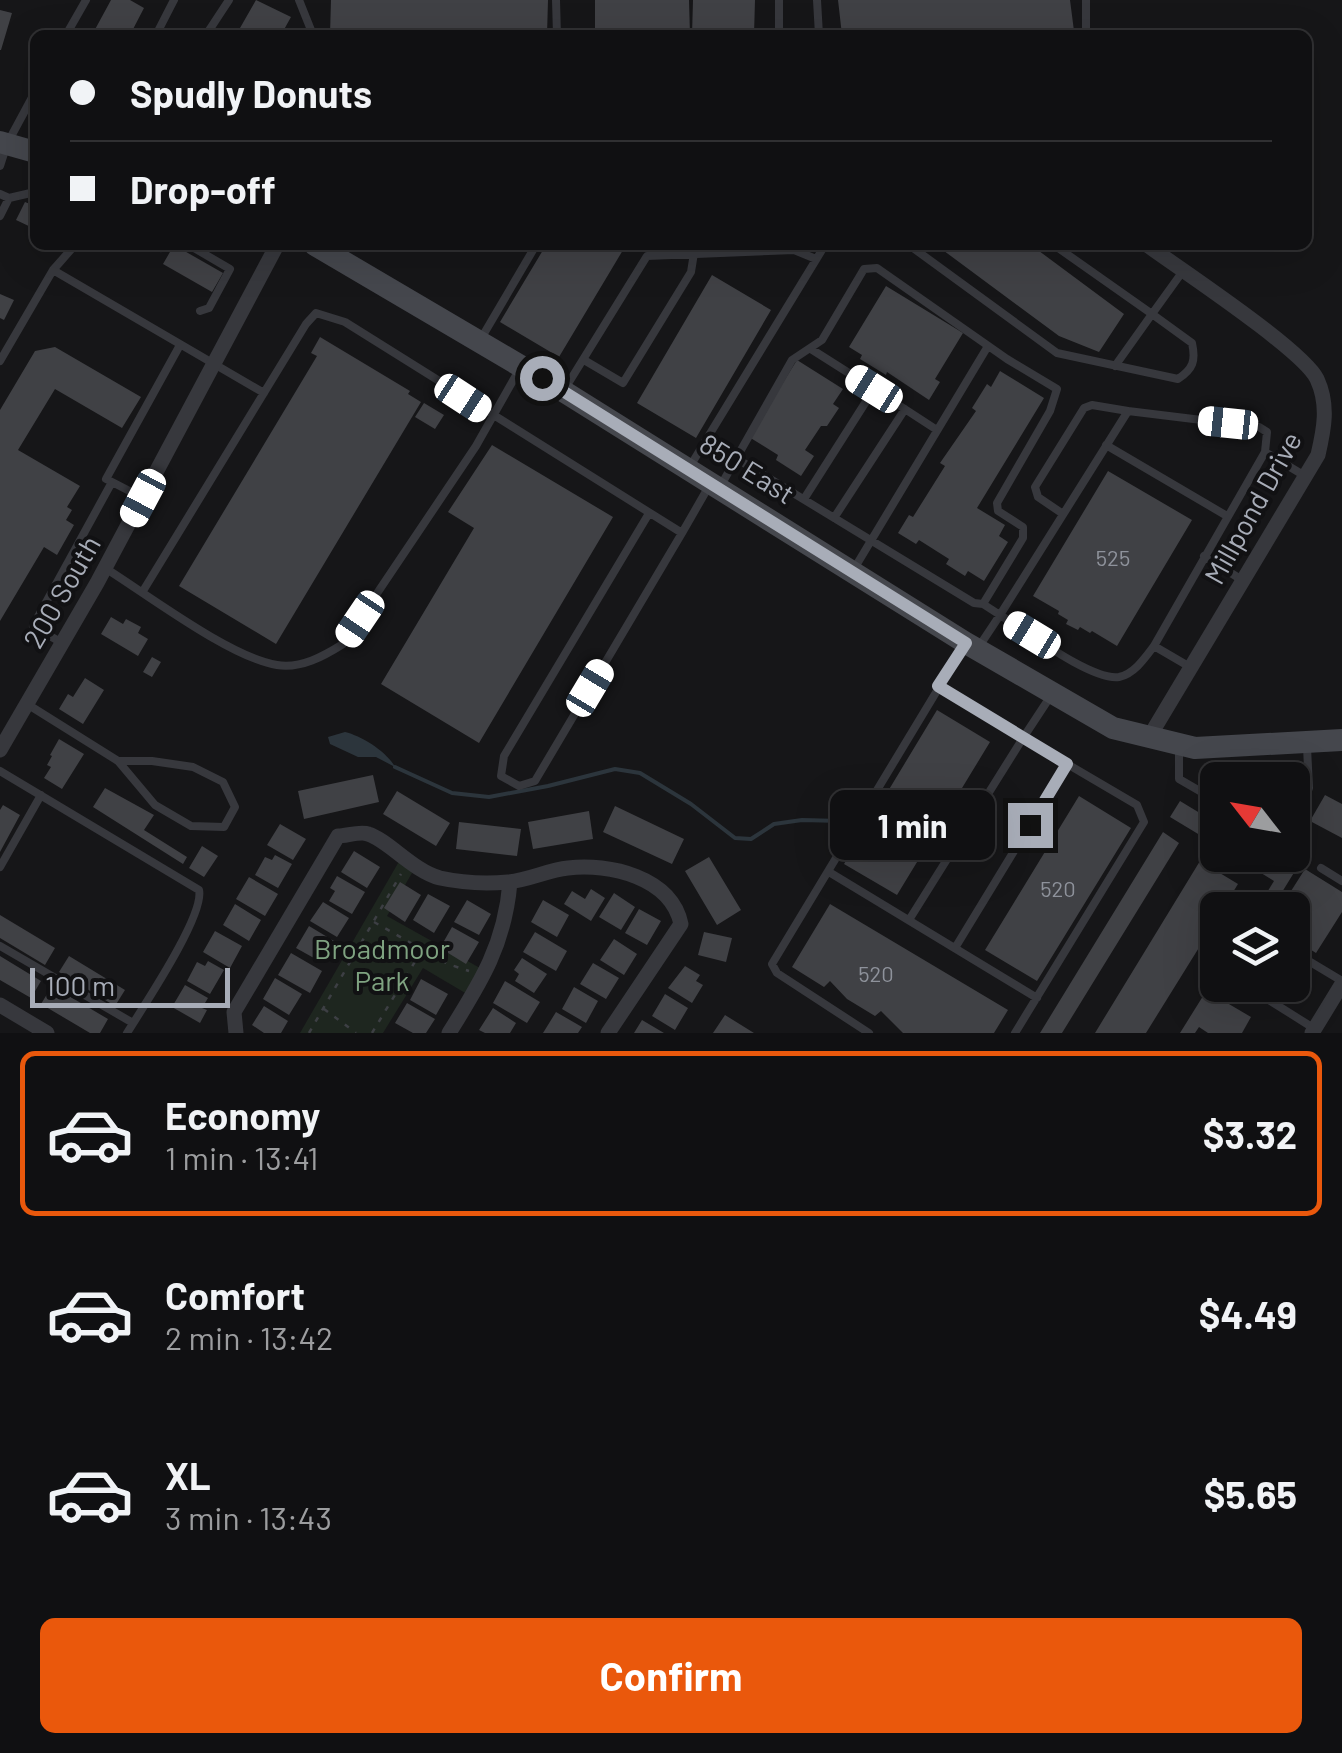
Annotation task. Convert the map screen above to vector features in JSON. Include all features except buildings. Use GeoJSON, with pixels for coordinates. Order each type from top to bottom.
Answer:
{"type":"FeatureCollection","features":[{"type":"Feature","properties":{"kind":"main road"},"geometry":{"type":"LineString","coordinates":[[2,150],[30,152]]}},
{"type":"Feature","properties":{"kind":"main road","name":"850 East"},"geometry":{"type":"LineString","coordinates":[[325,250],[563,390],[972,646],[1113,728],[1179,746],[1224,748],[1342,740]]}},
{"type":"Feature","properties":{"kind":"street","name":"200 South"},"geometry":{"type":"LineString","coordinates":[[0,750],[105,568],[275,250]]}},
{"type":"Feature","properties":{"kind":"street","name":"Millpond Drive"},"geometry":{"type":"LineString","coordinates":[[1148,739],[1318,455],[1325,426],[1324,400],[1316,375],[1289,349],[1154,250]]}},
{"type":"Feature","properties":{"kind":"street"},"geometry":{"type":"LineString","coordinates":[[236,1033],[234,1012],[338,836],[368,833],[435,877],[473,884],[510,882],[566,868],[596,867],[627,872],[654,885],[678,908],[681,924],[608,1033]]}},
{"type":"Feature","properties":{"kind":"street"},"geometry":{"type":"LineString","coordinates":[[450,1033],[502,936],[510,882]]}},
{"type":"Feature","properties":{"kind":"street"},"geometry":{"type":"LineString","coordinates":[[1314,1031],[1342,983]]}},
{"type":"Feature","properties":{"kind":"street"},"geometry":{"type":"LineString","coordinates":[[0,1005],[48,1033]]}},
{"type":"Feature","properties":{"kind":"lane"},"geometry":{"type":"LineString","coordinates":[[69,30],[86,0]]}},
{"type":"Feature","properties":{"kind":"lane"},"geometry":{"type":"LineString","coordinates":[[159,30],[174,0]]}},
{"type":"Feature","properties":{"kind":"lane"},"geometry":{"type":"LineString","coordinates":[[209,30],[230,0]]}},
{"type":"Feature","properties":{"kind":"lane"},"geometry":{"type":"LineString","coordinates":[[300,0],[311,30]]}},
{"type":"Feature","properties":{"kind":"lane"},"geometry":{"type":"LineString","coordinates":[[556,0],[557,30]]}},
{"type":"Feature","properties":{"kind":"lane"},"geometry":{"type":"LineString","coordinates":[[779,0],[779,30]]}},
{"type":"Feature","properties":{"kind":"lane"},"geometry":{"type":"LineString","coordinates":[[816,0],[819,30]]}},
{"type":"Feature","properties":{"kind":"lane"},"geometry":{"type":"LineString","coordinates":[[1086,0],[1086,30]]}},
{"type":"Feature","properties":{"kind":"lane"},"geometry":{"type":"LineString","coordinates":[[2,150],[30,101]]}},
{"type":"Feature","properties":{"kind":"lane"},"geometry":{"type":"LineString","coordinates":[[0,216],[4,196],[30,193]]}},
{"type":"Feature","properties":{"kind":"lane"},"geometry":{"type":"LineString","coordinates":[[1,357],[53,270],[70,250]]}},
{"type":"Feature","properties":{"kind":"lane"},"geometry":{"type":"LineString","coordinates":[[197,250],[230,270],[210,308],[200,311]]}},
{"type":"Feature","properties":{"kind":"lane"},"geometry":{"type":"LineString","coordinates":[[480,340],[533,250]]}},
{"type":"Feature","properties":{"kind":"lane"},"geometry":{"type":"LineString","coordinates":[[563,390],[642,261],[654,254],[794,250],[816,259]]}},
{"type":"Feature","properties":{"kind":"lane"},"geometry":{"type":"LineString","coordinates":[[689,468],[821,250]]}},
{"type":"Feature","properties":{"kind":"lane"},"geometry":{"type":"LineString","coordinates":[[916,250],[1057,354],[1178,379],[1190,371],[1195,356],[1192,343],[1061,250]]}},
{"type":"Feature","properties":{"kind":"lane"},"geometry":{"type":"LineString","coordinates":[[584,360],[623,383],[690,272],[694,254]]}},
{"type":"Feature","properties":{"kind":"lane"},"geometry":{"type":"LineString","coordinates":[[648,514],[504,756],[501,776],[520,786],[534,782],[682,533],[792,360],[822,340],[864,269],[877,268],[988,346],[1058,389],[1050,411],[996,503],[998,511],[1023,527],[1022,538],[983,604]]}},
{"type":"Feature","properties":{"kind":"lane"},"geometry":{"type":"LineString","coordinates":[[53,270],[264,393]]}},
{"type":"Feature","properties":{"kind":"lane"},"geometry":{"type":"LineString","coordinates":[[1115,366],[1183,272]]}},
{"type":"Feature","properties":{"kind":"lane"},"geometry":{"type":"LineString","coordinates":[[143,592],[316,313],[345,322],[682,533]]}},
{"type":"Feature","properties":{"kind":"lane"},"geometry":{"type":"LineString","coordinates":[[143,498],[106,479],[180,345]]}},
{"type":"Feature","properties":{"kind":"lane"},"geometry":{"type":"LineString","coordinates":[[853,571],[988,346]]}},
{"type":"Feature","properties":{"kind":"lane"},"geometry":{"type":"LineString","coordinates":[[811,349],[937,430]]}},
{"type":"Feature","properties":{"kind":"lane"},"geometry":{"type":"LineString","coordinates":[[105,568],[247,656],[281,666],[320,659],[343,644],[493,417],[522,366]]}},
{"type":"Feature","properties":{"kind":"lane"},"geometry":{"type":"LineString","coordinates":[[804,499],[874,389]]}},
{"type":"Feature","properties":{"kind":"lane"},"geometry":{"type":"LineString","coordinates":[[734,456],[1096,674],[1120,677],[1137,667],[1154,646],[1264,452],[1267,432],[1259,427],[1092,405],[1084,408],[1035,487],[1038,496],[1063,514]]}},
{"type":"Feature","properties":{"kind":"lane"},"geometry":{"type":"LineString","coordinates":[[834,518],[905,409]]}},
{"type":"Feature","properties":{"kind":"lane"},"geometry":{"type":"LineString","coordinates":[[869,1033],[777,973],[772,964],[938,686],[1000,615],[1128,412]]}},
{"type":"Feature","properties":{"kind":"lane"},"geometry":{"type":"LineString","coordinates":[[1106,445],[1227,516]]}},
{"type":"Feature","properties":{"kind":"lane"},"geometry":{"type":"LineString","coordinates":[[1264,452],[1305,476]]}},
{"type":"Feature","properties":{"kind":"lane"},"geometry":{"type":"LineString","coordinates":[[62,643],[32,626],[112,482]]}},
{"type":"Feature","properties":{"kind":"lane"},"geometry":{"type":"LineString","coordinates":[[1204,556],[1243,580]]}},
{"type":"Feature","properties":{"kind":"lane"},"geometry":{"type":"LineString","coordinates":[[1154,646],[1191,668]]}},
{"type":"Feature","properties":{"kind":"lane"},"geometry":{"type":"LineString","coordinates":[[938,686],[1137,805],[1144,822],[1015,1033]]}},
{"type":"Feature","properties":{"kind":"lane"},"geometry":{"type":"LineString","coordinates":[[909,920],[1052,693]]}},
{"type":"Feature","properties":{"kind":"lane"},"geometry":{"type":"LineString","coordinates":[[27,704],[118,761],[155,805],[191,826],[224,827],[235,807],[223,782],[193,767],[118,761]]}},
{"type":"Feature","properties":{"kind":"lane"},"geometry":{"type":"LineString","coordinates":[[1306,742],[1308,762]]}},
{"type":"Feature","properties":{"kind":"lane"},"geometry":{"type":"LineString","coordinates":[[1179,746],[1179,779],[1200,791]]}},
{"type":"Feature","properties":{"kind":"lane"},"geometry":{"type":"LineString","coordinates":[[955,948],[1067,764]]}},
{"type":"Feature","properties":{"kind":"lane"},"geometry":{"type":"LineString","coordinates":[[0,771],[199,890],[202,901],[191,924],[127,1033]]}},
{"type":"Feature","properties":{"kind":"lane"},"geometry":{"type":"LineString","coordinates":[[0,867],[41,795]]}},
{"type":"Feature","properties":{"kind":"lane"},"geometry":{"type":"LineString","coordinates":[[1322,868],[1342,881]]}},
{"type":"Feature","properties":{"kind":"lane"},"geometry":{"type":"LineString","coordinates":[[829,872],[1037,998]]}},
{"type":"Feature","properties":{"kind":"lane"},"geometry":{"type":"LineString","coordinates":[[0,946],[133,1023]]}},
{"type":"Feature","properties":{"kind":"lane"},"geometry":{"type":"LineString","coordinates":[[1310,963],[1342,983]]}},
{"type":"Feature","properties":{"kind":"lane"},"geometry":{"type":"LineString","coordinates":[[1270,1002],[1314,1031]]}},
{"type":"Feature","properties":{"kind":"path"},"geometry":{"type":"LineString","coordinates":[[309,1033],[408,862]]}},
{"type":"Feature","properties":{"kind":"path"},"geometry":{"type":"LineString","coordinates":[[373,922],[482,979]]}},
{"type":"Feature","properties":{"kind":"path"},"geometry":{"type":"LineString","coordinates":[[372,1033],[422,950]]}},
{"type":"Feature","properties":{"kind":"path"},"geometry":{"type":"LineString","coordinates":[[323,1008],[356,1033]]}},
{"type":"Feature","properties":{"kind":"green space","name":"Broadmoor Park"},"geometry":{"type":"Polygon","coordinates":[[[401,858],[412,873],[387,916],[480,968],[472,997],[423,968],[383,1033],[300,1033],[401,858]]]}},
{"type":"Feature","properties":{"kind":"shaded area"},"geometry":{"type":"Polygon","coordinates":[[[345,732],[373,745],[395,767],[376,757],[358,757],[330,744],[328,737],[345,732]]]}},
{"type":"Feature","properties":{"kind":"waterway"},"geometry":{"type":"LineString","coordinates":[[395,767],[452,793],[489,797],[615,769],[640,773],[691,804],[735,838],[751,839],[774,824],[841,821]]}},
{"type":"Feature","properties":{"kind":"route"},"geometry":{"type":"LineString","coordinates":[[542,378],[966,643],[938,686],[1067,764],[1030,825]]}}]}
